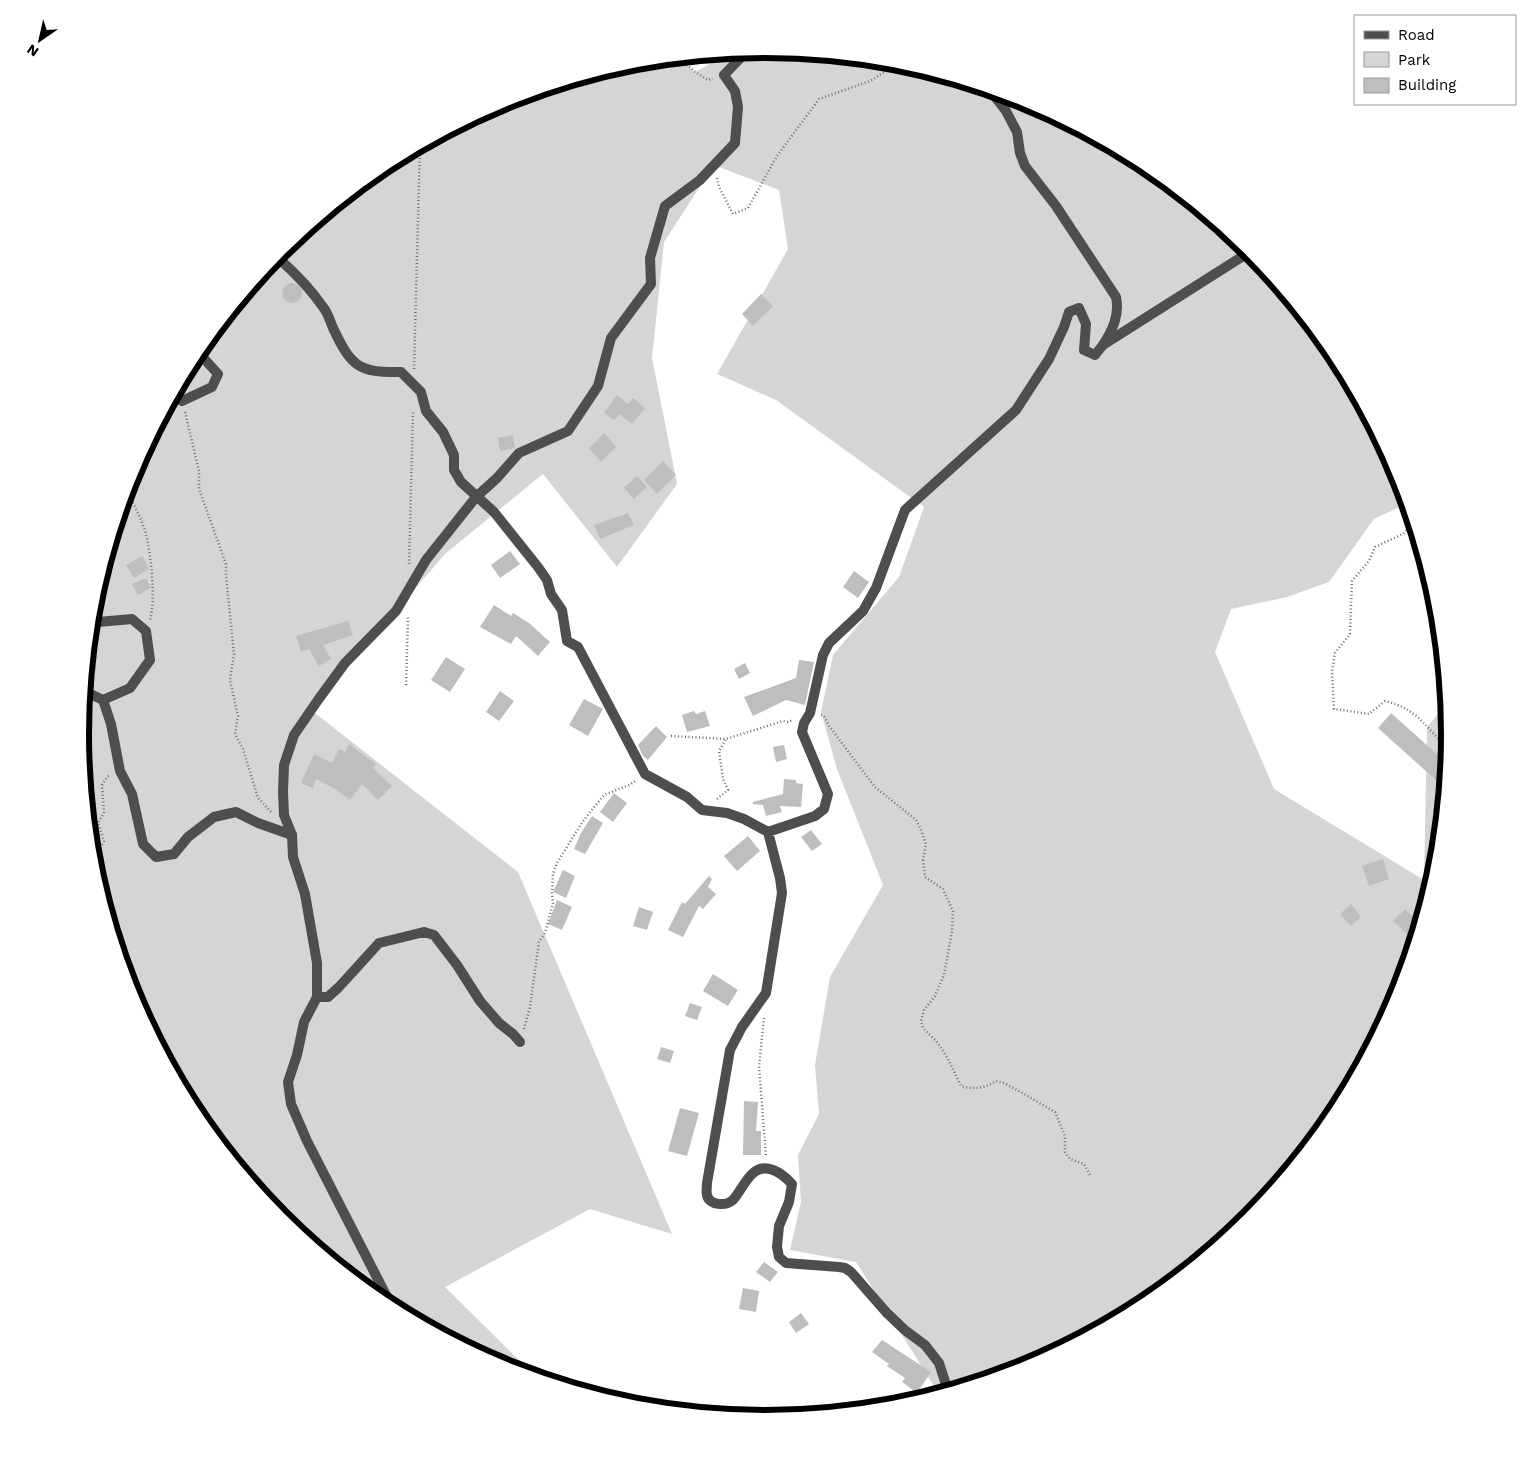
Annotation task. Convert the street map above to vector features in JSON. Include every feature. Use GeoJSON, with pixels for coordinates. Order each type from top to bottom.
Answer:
{"type":"FeatureCollection","features":[{"type":"Feature","properties":{"kind":"street"},"geometry":{"type":"LineString","coordinates":[[385,1292],[307,1141],[291,1104],[288,1082],[297,1055],[304,1022],[317,997],[318,964],[305,894],[293,857],[292,835],[284,816],[284,765],[294,735],[318,700],[345,663],[396,611],[426,560],[476,497],[497,478],[519,453],[568,430],[598,386],[611,338],[652,284],[650,258],[665,206],[700,180],[734,143],[738,108],[735,91],[724,75],[740,59]]}},
{"type":"Feature","properties":{"kind":"street"},"geometry":{"type":"LineString","coordinates":[[282,261],[292,270],[324,308],[344,352],[362,368],[381,373],[401,372],[421,392],[426,411],[443,432],[454,455],[454,470],[461,482],[494,512],[546,580],[551,594],[562,610],[567,641],[578,647],[645,774],[687,797],[702,810],[727,813],[768,832],[815,816],[824,809],[828,794],[802,732],[804,724],[810,713],[823,655],[829,644],[863,611],[876,588],[905,510],[1016,410],[1049,359],[1069,312],[1079,308],[1086,324],[1084,350],[1095,355],[1112,332],[1118,306],[1116,297],[1056,206],[1025,166],[1020,153],[1017,132],[1006,111],[996,98]]}},
{"type":"Feature","properties":{"kind":"street"},"geometry":{"type":"LineString","coordinates":[[1103,345],[1244,256]]}},
{"type":"Feature","properties":{"kind":"street"},"geometry":{"type":"LineString","coordinates":[[180,396],[212,387],[218,374],[203,358]]}},
{"type":"Feature","properties":{"kind":"street"},"geometry":{"type":"LineString","coordinates":[[99,622],[132,619],[146,631],[150,660],[130,688],[103,700]]}},
{"type":"Feature","properties":{"kind":"street"},"geometry":{"type":"LineString","coordinates":[[90,694],[103,700],[111,724],[120,771],[132,794],[143,844],[156,857],[174,854],[188,837],[214,817],[236,812],[258,823],[292,835]]}},
{"type":"Feature","properties":{"kind":"street"},"geometry":{"type":"LineString","coordinates":[[768,832],[782,893],[766,993],[742,1027],[730,1050],[707,1183],[707,1196],[715,1204],[728,1203],[734,1199],[753,1173],[767,1169],[784,1175],[792,1184],[789,1202],[779,1226],[776,1247],[779,1257],[786,1263],[839,1267],[851,1272],[886,1312],[906,1331],[925,1345],[940,1362],[946,1385]]}},
{"type":"Feature","properties":{"kind":"street"},"geometry":{"type":"LineString","coordinates":[[317,997],[328,997],[340,987],[379,943],[424,932],[434,935],[457,965],[480,1001],[499,1023],[520,1042]]}},
{"type":"Feature","properties":{"kind":"path"},"geometry":{"type":"LineString","coordinates":[[685,62],[708,80],[724,75]]}},
{"type":"Feature","properties":{"kind":"path"},"geometry":{"type":"LineString","coordinates":[[714,165],[719,187],[733,214],[748,208],[777,156],[819,99],[870,80],[889,69]]}},
{"type":"Feature","properties":{"kind":"path"},"geometry":{"type":"LineString","coordinates":[[414,375],[420,153]]}},
{"type":"Feature","properties":{"kind":"path"},"geometry":{"type":"LineString","coordinates":[[179,399],[199,471],[199,489],[226,564],[234,654],[230,680],[238,716],[235,734],[243,749],[258,798],[272,813]]}},
{"type":"Feature","properties":{"kind":"path"},"geometry":{"type":"LineString","coordinates":[[409,565],[413,405]]}},
{"type":"Feature","properties":{"kind":"path"},"geometry":{"type":"LineString","coordinates":[[131,500],[146,533],[152,572],[152,614],[146,631]]}},
{"type":"Feature","properties":{"kind":"path"},"geometry":{"type":"LineString","coordinates":[[1409,528],[1403,534],[1375,547],[1369,560],[1352,581],[1350,634],[1334,653],[1332,672],[1334,709],[1369,714],[1385,701],[1399,705],[1420,718],[1442,741]]}},
{"type":"Feature","properties":{"kind":"path"},"geometry":{"type":"LineString","coordinates":[[406,685],[408,615]]}},
{"type":"Feature","properties":{"kind":"path"},"geometry":{"type":"LineString","coordinates":[[670,736],[726,739],[783,721],[788,722],[810,713],[824,716],[829,726],[875,787],[916,820],[926,844],[923,860],[925,877],[943,889],[953,911],[952,931],[944,974],[935,996],[924,1010],[921,1021],[923,1028],[938,1043],[961,1086],[986,1088],[996,1081],[1004,1083],[1055,1112],[1065,1136],[1065,1152],[1070,1159],[1084,1164],[1090,1175]]}},
{"type":"Feature","properties":{"kind":"path"},"geometry":{"type":"LineString","coordinates":[[702,810],[728,790],[723,779],[719,751],[726,739]]}},
{"type":"Feature","properties":{"kind":"path"},"geometry":{"type":"LineString","coordinates":[[99,849],[104,840],[98,823],[104,814],[102,785],[107,777],[120,771]]}},
{"type":"Feature","properties":{"kind":"path"},"geometry":{"type":"LineString","coordinates":[[520,1042],[530,1007],[539,942],[544,933],[553,903],[553,874],[557,864],[583,821],[604,795],[629,785],[645,774]]}},
{"type":"Feature","properties":{"kind":"path"},"geometry":{"type":"LineString","coordinates":[[766,993],[759,1066],[767,1169]]}},
{"type":"Feature","properties":{"kind":"green space"},"geometry":{"type":"Polygon","coordinates":[[[719,59],[810,59],[854,63],[897,70],[983,93],[1065,127],[1104,148],[1177,197],[1212,225],[1274,288],[1328,358],[1372,435],[1391,475],[1402,506],[1374,519],[1329,582],[1287,597],[1231,609],[1215,652],[1274,789],[1424,880],[1427,727],[1441,710],[1441,778],[1436,822],[1429,866],[1419,909],[1406,951],[1391,993],[1372,1033],[1328,1110],[1302,1146],[1274,1180],[1212,1243],[1177,1271],[1141,1296],[1104,1320],[1065,1341],[983,1375],[935,1388],[856,1262],[790,1250],[801,1202],[798,1155],[819,1114],[815,1065],[830,977],[883,885],[837,769],[821,712],[833,655],[899,577],[924,507],[776,400],[717,374],[788,249],[779,190],[714,165],[664,242],[652,358],[677,484],[617,567],[543,474],[445,554],[311,710],[518,872],[672,1234],[590,1209],[445,1287],[525,1366],[466,1341],[427,1320],[354,1271],[319,1243],[257,1180],[203,1110],[159,1033],[140,993],[112,909],[102,866],[90,778],[90,690],[102,602],[112,559],[140,475],[159,435],[203,358],[229,322],[257,288],[319,225],[354,197],[390,172],[427,148],[466,127],[548,93],[634,70],[683,62],[695,72],[719,59]]]}},
{"type":"Feature","properties":{"kind":"building"},"geometry":{"type":"Polygon","coordinates":[[[288,283],[296,283],[302,289],[302,297],[296,303],[288,303],[282,297],[282,289],[288,283]]]}},
{"type":"Feature","properties":{"kind":"building"},"geometry":{"type":"Polygon","coordinates":[[[761,294],[773,306],[753,326],[742,314],[761,294]]]}},
{"type":"Feature","properties":{"kind":"building"},"geometry":{"type":"Polygon","coordinates":[[[617,395],[628,404],[633,398],[645,408],[632,424],[619,414],[614,420],[604,413],[617,395]]]}},
{"type":"Feature","properties":{"kind":"building"},"geometry":{"type":"Polygon","coordinates":[[[604,433],[616,447],[601,462],[589,448],[604,433]]]}},
{"type":"Feature","properties":{"kind":"building"},"geometry":{"type":"Polygon","coordinates":[[[513,435],[515,448],[500,451],[498,438],[513,435]]]}},
{"type":"Feature","properties":{"kind":"building"},"geometry":{"type":"Polygon","coordinates":[[[663,461],[676,475],[657,494],[644,480],[663,461]]]}},
{"type":"Feature","properties":{"kind":"building"},"geometry":{"type":"Polygon","coordinates":[[[637,476],[647,487],[634,499],[624,488],[637,476]]]}},
{"type":"Feature","properties":{"kind":"building"},"geometry":{"type":"Polygon","coordinates":[[[628,513],[634,525],[600,539],[594,525],[628,513]]]}},
{"type":"Feature","properties":{"kind":"building"},"geometry":{"type":"Polygon","coordinates":[[[510,551],[520,564],[500,578],[491,565],[510,551]]]}},
{"type":"Feature","properties":{"kind":"building"},"geometry":{"type":"Polygon","coordinates":[[[142,556],[149,569],[134,578],[126,565],[142,556]]]}},
{"type":"Feature","properties":{"kind":"building"},"geometry":{"type":"Polygon","coordinates":[[[854,571],[869,582],[858,598],[843,587],[854,571]]]}},
{"type":"Feature","properties":{"kind":"building"},"geometry":{"type":"Polygon","coordinates":[[[146,578],[151,588],[138,595],[132,584],[146,578]]]}},
{"type":"Feature","properties":{"kind":"building"},"geometry":{"type":"Polygon","coordinates":[[[494,605],[511,616],[513,613],[529,623],[550,642],[538,656],[516,636],[511,644],[480,627],[494,605]]]}},
{"type":"Feature","properties":{"kind":"building"},"geometry":{"type":"Polygon","coordinates":[[[348,621],[353,635],[323,645],[331,659],[319,666],[309,649],[301,652],[296,636],[348,621]]]}},
{"type":"Feature","properties":{"kind":"building"},"geometry":{"type":"Polygon","coordinates":[[[446,657],[465,669],[450,692],[431,680],[446,657]]]}},
{"type":"Feature","properties":{"kind":"building"},"geometry":{"type":"Polygon","coordinates":[[[799,660],[814,662],[805,705],[786,700],[753,716],[744,697],[796,678],[799,660]]]}},
{"type":"Feature","properties":{"kind":"building"},"geometry":{"type":"Polygon","coordinates":[[[745,663],[750,673],[739,679],[734,669],[745,663]]]}},
{"type":"Feature","properties":{"kind":"building"},"geometry":{"type":"Polygon","coordinates":[[[500,691],[514,701],[499,721],[486,712],[500,691]]]}},
{"type":"Feature","properties":{"kind":"building"},"geometry":{"type":"Polygon","coordinates":[[[584,699],[603,709],[588,736],[569,725],[584,699]]]}},
{"type":"Feature","properties":{"kind":"building"},"geometry":{"type":"Polygon","coordinates":[[[694,711],[696,714],[705,711],[710,726],[687,732],[682,715],[694,711]]]}},
{"type":"Feature","properties":{"kind":"building"},"geometry":{"type":"Polygon","coordinates":[[[1391,713],[1441,758],[1441,779],[1438,782],[1378,728],[1391,713]]]}},
{"type":"Feature","properties":{"kind":"building"},"geometry":{"type":"Polygon","coordinates":[[[656,726],[667,737],[648,760],[643,756],[638,745],[656,726]]]}},
{"type":"Feature","properties":{"kind":"building"},"geometry":{"type":"Polygon","coordinates":[[[349,744],[376,764],[373,768],[392,786],[378,800],[362,784],[350,800],[316,779],[313,788],[301,783],[314,754],[332,763],[339,749],[345,752],[349,744]]]}},
{"type":"Feature","properties":{"kind":"building"},"geometry":{"type":"Polygon","coordinates":[[[784,745],[787,759],[776,762],[773,747],[784,745]]]}},
{"type":"Feature","properties":{"kind":"building"},"geometry":{"type":"Polygon","coordinates":[[[784,779],[796,780],[796,783],[803,784],[801,807],[780,806],[782,812],[766,816],[763,805],[753,804],[753,802],[783,794],[784,779]]]}},
{"type":"Feature","properties":{"kind":"building"},"geometry":{"type":"Polygon","coordinates":[[[614,793],[627,803],[613,822],[600,812],[614,793]]]}},
{"type":"Feature","properties":{"kind":"building"},"geometry":{"type":"Polygon","coordinates":[[[592,816],[603,823],[585,854],[574,849],[581,833],[592,816]]]}},
{"type":"Feature","properties":{"kind":"building"},"geometry":{"type":"Polygon","coordinates":[[[811,830],[822,844],[812,851],[801,837],[811,830]]]}},
{"type":"Feature","properties":{"kind":"building"},"geometry":{"type":"Polygon","coordinates":[[[748,836],[760,851],[737,871],[724,856],[748,836]]]}},
{"type":"Feature","properties":{"kind":"building"},"geometry":{"type":"Polygon","coordinates":[[[1383,859],[1389,879],[1369,886],[1362,866],[1383,859]]]}},
{"type":"Feature","properties":{"kind":"building"},"geometry":{"type":"Polygon","coordinates":[[[563,870],[575,876],[566,898],[553,892],[563,870]]]}},
{"type":"Feature","properties":{"kind":"building"},"geometry":{"type":"Polygon","coordinates":[[[709,876],[712,879],[708,887],[716,894],[703,909],[699,906],[683,937],[668,930],[682,902],[685,904],[709,876]]]}},
{"type":"Feature","properties":{"kind":"building"},"geometry":{"type":"Polygon","coordinates":[[[557,900],[572,907],[562,930],[548,924],[557,900]]]}},
{"type":"Feature","properties":{"kind":"building"},"geometry":{"type":"Polygon","coordinates":[[[1351,904],[1361,917],[1351,926],[1340,914],[1351,904]]]}},
{"type":"Feature","properties":{"kind":"building"},"geometry":{"type":"Polygon","coordinates":[[[639,907],[653,912],[647,930],[633,926],[639,907]]]}},
{"type":"Feature","properties":{"kind":"building"},"geometry":{"type":"Polygon","coordinates":[[[1405,909],[1416,920],[1412,930],[1408,935],[1393,921],[1405,909]]]}},
{"type":"Feature","properties":{"kind":"building"},"geometry":{"type":"Polygon","coordinates":[[[713,974],[738,990],[728,1006],[703,991],[713,974]]]}},
{"type":"Feature","properties":{"kind":"building"},"geometry":{"type":"Polygon","coordinates":[[[690,1003],[702,1007],[697,1020],[685,1016],[690,1003]]]}},
{"type":"Feature","properties":{"kind":"building"},"geometry":{"type":"Polygon","coordinates":[[[661,1047],[674,1051],[670,1063],[657,1059],[661,1047]]]}},
{"type":"Feature","properties":{"kind":"building"},"geometry":{"type":"Polygon","coordinates":[[[744,1101],[758,1102],[756,1131],[761,1131],[761,1155],[743,1155],[744,1101]]]}},
{"type":"Feature","properties":{"kind":"building"},"geometry":{"type":"Polygon","coordinates":[[[680,1108],[699,1113],[687,1156],[668,1151],[680,1108]]]}},
{"type":"Feature","properties":{"kind":"building"},"geometry":{"type":"Polygon","coordinates":[[[764,1262],[778,1272],[770,1282],[756,1272],[764,1262]]]}},
{"type":"Feature","properties":{"kind":"building"},"geometry":{"type":"Polygon","coordinates":[[[743,1288],[759,1291],[756,1312],[739,1309],[743,1288]]]}},
{"type":"Feature","properties":{"kind":"building"},"geometry":{"type":"Polygon","coordinates":[[[801,1313],[809,1324],[796,1333],[789,1322],[801,1313]]]}},
{"type":"Feature","properties":{"kind":"building"},"geometry":{"type":"Polygon","coordinates":[[[882,1340],[931,1372],[917,1393],[902,1382],[905,1378],[887,1366],[889,1364],[872,1352],[882,1340]]]}}]}
